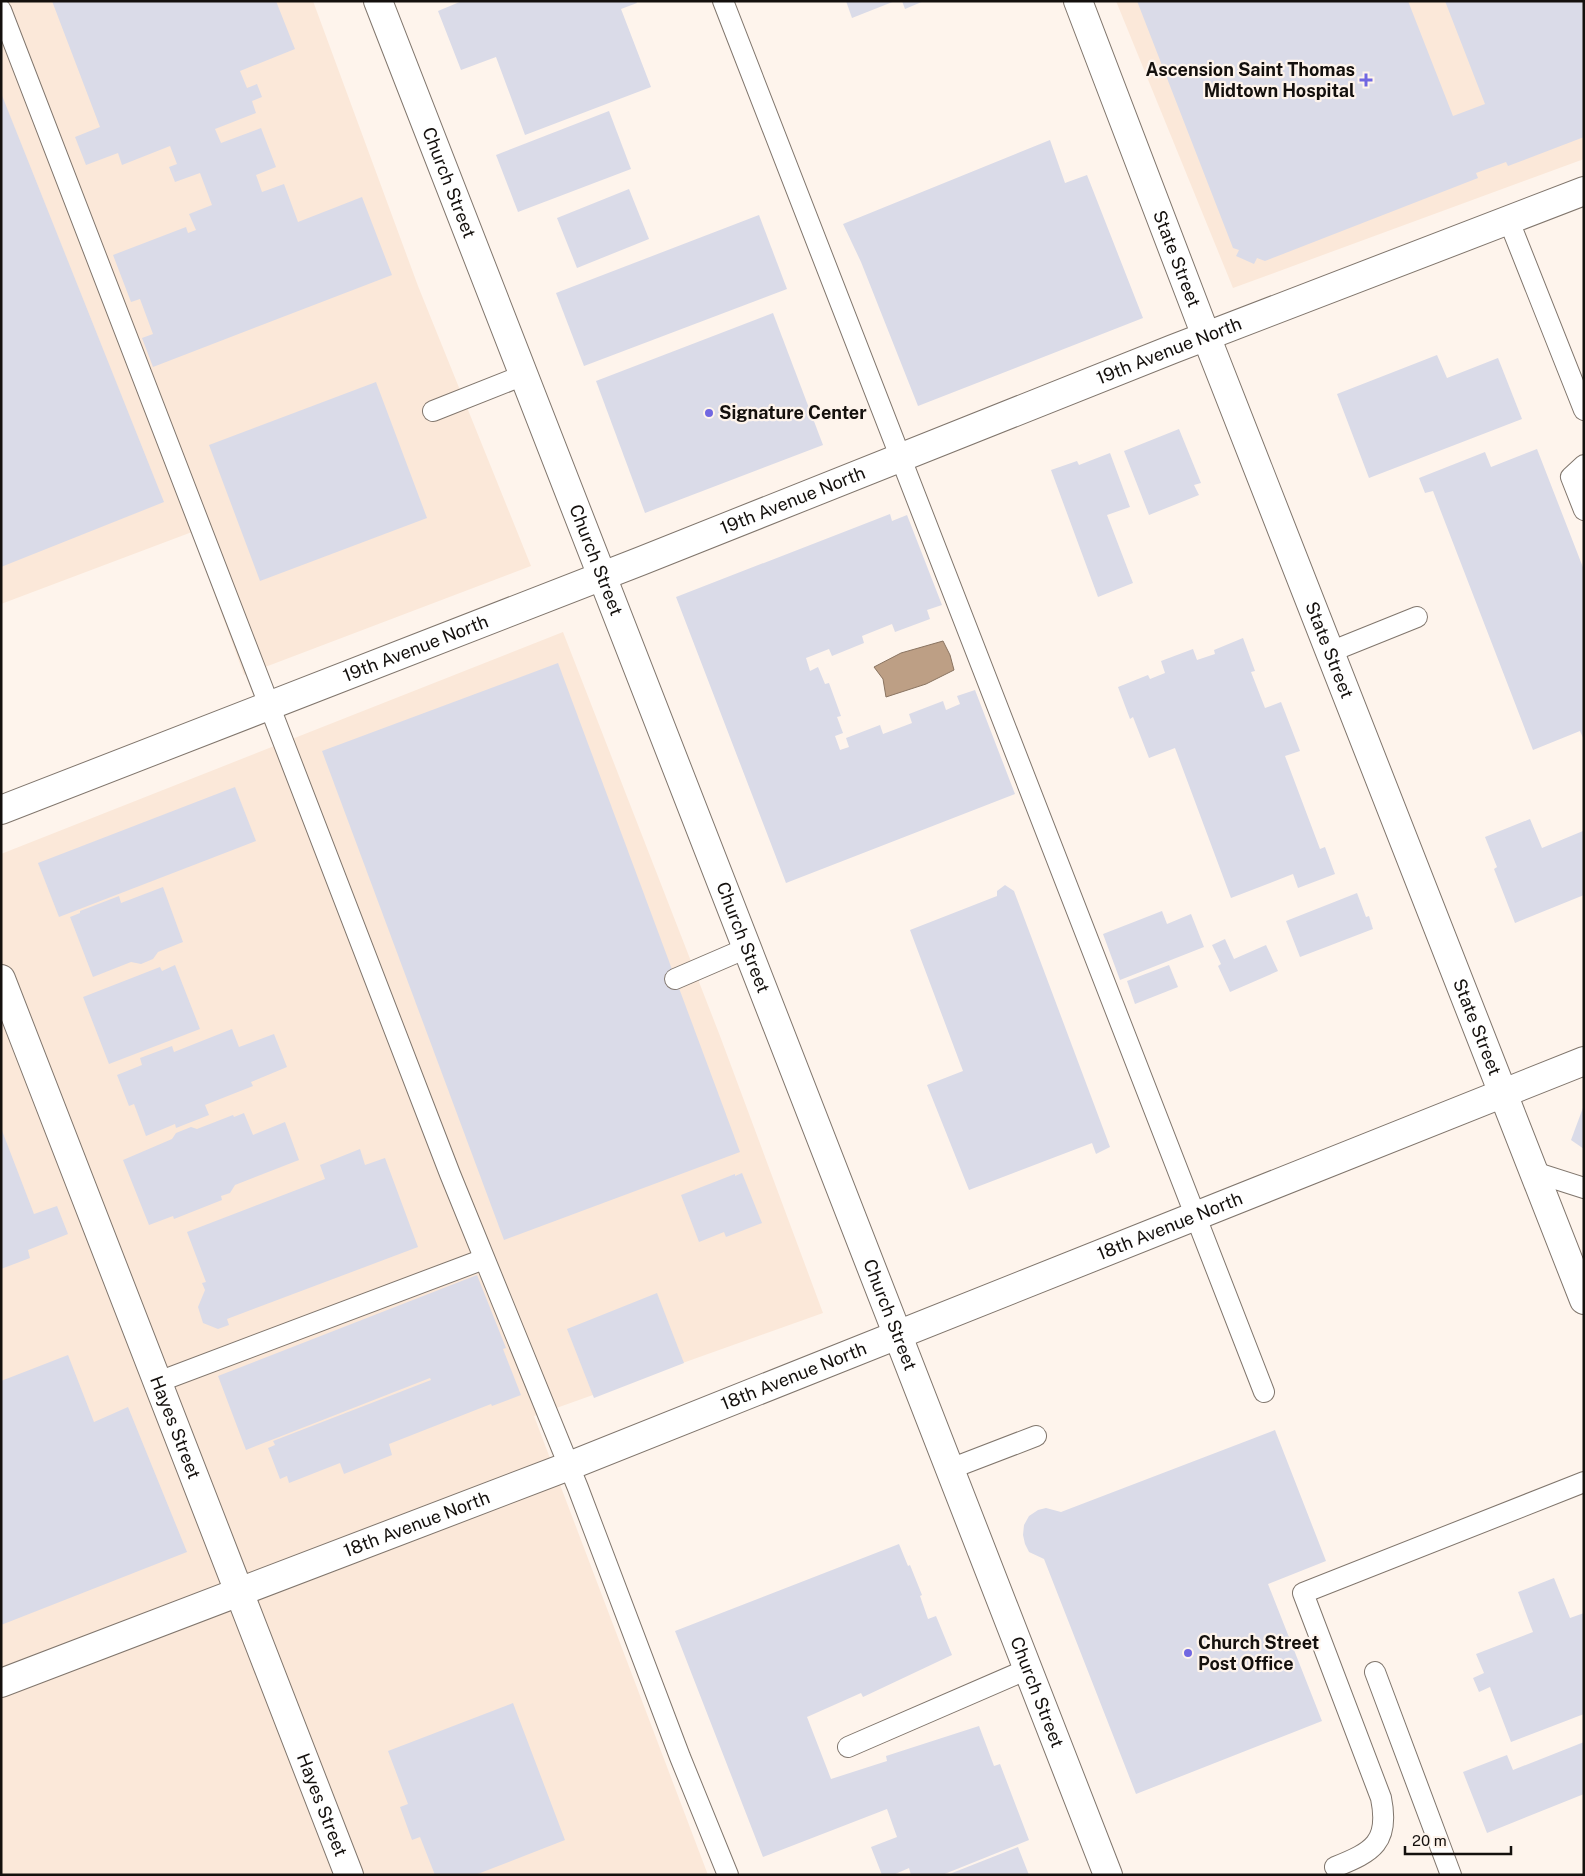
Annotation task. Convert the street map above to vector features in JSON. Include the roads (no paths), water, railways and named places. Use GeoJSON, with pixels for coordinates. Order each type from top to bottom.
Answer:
{"type":"FeatureCollection","features":[{"type":"Feature","properties":{"kind":"street","name":"Church Street"},"geometry":{"type":"LineString","coordinates":[[378,1],[1108,1875]]}},
{"type":"Feature","properties":{"kind":"street","name":"State Street"},"geometry":{"type":"LineString","coordinates":[[1078,1],[1206,336],[1584,1300]]}},
{"type":"Feature","properties":{"kind":"street","name":"19th Avenue North"},"geometry":{"type":"LineString","coordinates":[[1,810],[602,577],[1206,336],[1584,191]]}},
{"type":"Feature","properties":{"kind":"street","name":"Hayes Street"},"geometry":{"type":"LineString","coordinates":[[3,989],[349,1875]]}},
{"type":"Feature","properties":{"kind":"street","name":"18th Avenue North"},"geometry":{"type":"LineString","coordinates":[[1,1683],[570,1466],[1584,1061]]}},
{"type":"Feature","properties":{"kind":"lane"},"geometry":{"type":"LineString","coordinates":[[723,1],[1264,1392]]}},
{"type":"Feature","properties":{"kind":"lane"},"geometry":{"type":"LineString","coordinates":[[1,10],[450,1174],[570,1466],[680,1757],[728,1875]]}},
{"type":"Feature","properties":{"kind":"lane"},"geometry":{"type":"LineString","coordinates":[[1509,221],[1584,410]]}},
{"type":"Feature","properties":{"kind":"lane"},"geometry":{"type":"LineString","coordinates":[[433,412],[524,375]]}},
{"type":"Feature","properties":{"kind":"lane"},"geometry":{"type":"LineString","coordinates":[[1584,465],[1571,477],[1584,510]]}},
{"type":"Feature","properties":{"kind":"lane"},"geometry":{"type":"LineString","coordinates":[[1330,652],[1417,617]]}},
{"type":"Feature","properties":{"kind":"lane"},"geometry":{"type":"LineString","coordinates":[[675,979],[747,948]]}},
{"type":"Feature","properties":{"kind":"lane"},"geometry":{"type":"LineString","coordinates":[[1534,1172],[1584,1188]]}},
{"type":"Feature","properties":{"kind":"lane"},"geometry":{"type":"LineString","coordinates":[[158,1382],[484,1259]]}},
{"type":"Feature","properties":{"kind":"lane"},"geometry":{"type":"LineString","coordinates":[[950,1469],[1036,1436]]}},
{"type":"Feature","properties":{"kind":"lane"},"geometry":{"type":"LineString","coordinates":[[1335,1867],[1354,1860],[1374,1846],[1381,1835],[1383,1810],[1381,1798],[1303,1593],[1584,1482]]}},
{"type":"Feature","properties":{"kind":"lane"},"geometry":{"type":"LineString","coordinates":[[848,1747],[1028,1669]]}},
{"type":"Feature","properties":{"kind":"lane"},"geometry":{"type":"LineString","coordinates":[[1375,1672],[1451,1875]]}},
{"type":"Feature","properties":{"kind":"place","name":"Ascension Saint Thomas Midtown Hospital"},"geometry":{"type":"Point","coordinates":[1366,80]}},
{"type":"Feature","properties":{"kind":"place","name":"Signature Center"},"geometry":{"type":"Point","coordinates":[709,413]}},
{"type":"Feature","properties":{"kind":"place","name":"Church Street Post Office"},"geometry":{"type":"Point","coordinates":[1188,1653]}}]}
